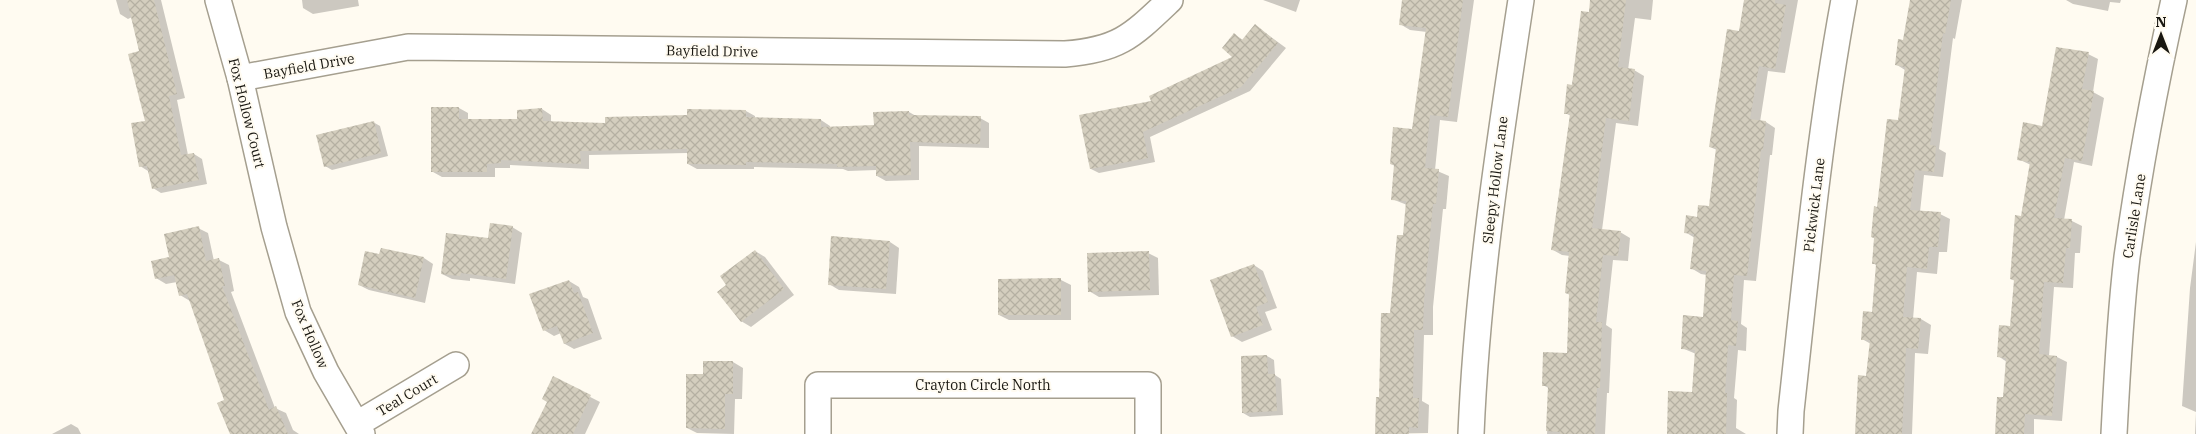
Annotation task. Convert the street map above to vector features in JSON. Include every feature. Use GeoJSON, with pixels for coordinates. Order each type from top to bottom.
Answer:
{"type":"FeatureCollection","features":[{"type":"Feature","properties":{"kind":"street","name":"Fox Hollow Court"},"geometry":{"type":"LineString","coordinates":[[218,0],[240,78],[274,227]]}},
{"type":"Feature","properties":{"kind":"street","name":"Bayfield Drive"},"geometry":{"type":"LineString","coordinates":[[240,78],[408,47],[1064,54],[1091,52],[1115,44],[1135,33],[1170,0]]}},
{"type":"Feature","properties":{"kind":"street","name":"Sleepy Hollow Lane"},"geometry":{"type":"LineString","coordinates":[[1472,434],[1474,361],[1490,218],[1521,0]]}},
{"type":"Feature","properties":{"kind":"street","name":"Pickwick Lane"},"geometry":{"type":"LineString","coordinates":[[1790,422],[1830,79],[1844,0]]}},
{"type":"Feature","properties":{"kind":"street","name":"Carlisle Lane"},"geometry":{"type":"LineString","coordinates":[[2114,434],[2128,256],[2158,74],[2174,0]]}},
{"type":"Feature","properties":{"kind":"street","name":"Fox Hollow"},"geometry":{"type":"LineString","coordinates":[[274,227],[298,312],[309,340],[360,429]]}},
{"type":"Feature","properties":{"kind":"street","name":"Teal Court"},"geometry":{"type":"LineString","coordinates":[[360,429],[456,365]]}},
{"type":"Feature","properties":{"kind":"street","name":"Crayton Circle North"},"geometry":{"type":"LineString","coordinates":[[818,434],[818,385],[1148,385],[1148,434]]}},
{"type":"Feature","properties":{"kind":"building"},"geometry":{"type":"Polygon","coordinates":[[[127,0],[154,0],[177,94],[169,96],[181,155],[194,153],[199,180],[152,189],[147,166],[139,167],[131,123],[145,121],[128,54],[139,51],[127,0]]]}},
{"type":"Feature","properties":{"kind":"building"},"geometry":{"type":"Polygon","coordinates":[[[1402,0],[1463,0],[1448,117],[1430,115],[1425,168],[1439,169],[1436,204],[1433,204],[1423,330],[1414,330],[1413,398],[1419,398],[1418,428],[1409,427],[1409,434],[1375,434],[1376,397],[1379,397],[1381,313],[1390,313],[1397,235],[1403,235],[1406,201],[1391,200],[1394,165],[1390,164],[1393,127],[1412,129],[1426,28],[1399,25],[1402,0]]]}},
{"type":"Feature","properties":{"kind":"building"},"geometry":{"type":"Polygon","coordinates":[[[1590,0],[1626,0],[1618,67],[1635,69],[1629,121],[1606,118],[1592,228],[1621,231],[1618,256],[1603,255],[1596,322],[1602,322],[1600,388],[1597,388],[1595,434],[1560,434],[1560,432],[1546,431],[1548,386],[1542,386],[1543,352],[1567,353],[1569,294],[1565,293],[1569,252],[1551,250],[1570,114],[1564,114],[1567,84],[1572,85],[1581,11],[1589,12],[1590,0]]]}},
{"type":"Feature","properties":{"kind":"building"},"geometry":{"type":"Polygon","coordinates":[[[1744,0],[1775,0],[1775,3],[1786,5],[1775,69],[1759,66],[1750,119],[1766,121],[1747,276],[1734,275],[1731,320],[1738,321],[1736,346],[1728,345],[1725,393],[1727,393],[1726,434],[1667,434],[1668,391],[1692,392],[1695,350],[1681,349],[1683,315],[1703,317],[1706,271],[1690,269],[1694,234],[1684,233],[1686,215],[1697,217],[1698,205],[1709,206],[1716,148],[1709,147],[1727,29],[1739,31],[1744,0]]]}},
{"type":"Feature","properties":{"kind":"building"},"geometry":{"type":"Polygon","coordinates":[[[1910,0],[1951,0],[1945,34],[1943,33],[1930,145],[1936,146],[1934,172],[1915,170],[1910,210],[1941,212],[1938,247],[1929,247],[1927,269],[1907,267],[1903,317],[1921,318],[1918,349],[1906,348],[1902,434],[1855,434],[1858,375],[1866,376],[1870,340],[1861,340],[1863,311],[1872,312],[1876,264],[1872,264],[1874,238],[1871,237],[1874,206],[1877,207],[1887,119],[1898,120],[1905,67],[1895,65],[1898,39],[1903,40],[1910,0]]]}},
{"type":"Feature","properties":{"kind":"building"},"geometry":{"type":"Polygon","coordinates":[[[1255,24],[1278,43],[1241,87],[1143,132],[1148,158],[1090,169],[1079,115],[1151,101],[1149,96],[1232,57],[1222,48],[1234,33],[1242,40],[1255,24]]]}},
{"type":"Feature","properties":{"kind":"building"},"geometry":{"type":"Polygon","coordinates":[[[2056,47],[2089,52],[2082,89],[2094,91],[2082,161],[2065,158],[2054,218],[2072,219],[2070,248],[2066,248],[2063,283],[2044,282],[2039,354],[2057,356],[2052,416],[2025,414],[2024,434],[1995,434],[1997,397],[2003,397],[2006,358],[1997,357],[1999,325],[2010,326],[2014,280],[2010,279],[2015,215],[2021,216],[2030,162],[2017,160],[2023,122],[2042,126],[2056,47]]]}},
{"type":"Feature","properties":{"kind":"building"},"geometry":{"type":"Polygon","coordinates":[[[431,107],[459,107],[459,119],[517,119],[517,110],[542,108],[543,121],[605,123],[605,117],[687,115],[687,109],[746,110],[746,117],[821,119],[821,127],[874,125],[873,112],[909,111],[909,115],[981,116],[980,144],[910,142],[911,175],[876,176],[876,166],[837,167],[837,164],[746,162],[746,165],[687,164],[687,149],[580,151],[581,164],[501,160],[501,163],[487,164],[487,172],[431,172],[431,107]]]}},
{"type":"Feature","properties":{"kind":"building"},"geometry":{"type":"Polygon","coordinates":[[[374,121],[381,153],[324,167],[316,135],[374,121]]]}},
{"type":"Feature","properties":{"kind":"building"},"geometry":{"type":"Polygon","coordinates":[[[490,223],[513,226],[506,279],[461,273],[460,276],[441,274],[446,233],[488,238],[490,223]]]}},
{"type":"Feature","properties":{"kind":"building"},"geometry":{"type":"Polygon","coordinates":[[[199,226],[206,261],[219,258],[225,286],[222,286],[269,410],[276,406],[288,434],[230,434],[217,403],[224,400],[187,294],[179,296],[174,275],[155,279],[151,261],[169,257],[164,234],[199,226]]]}},
{"type":"Feature","properties":{"kind":"building"},"geometry":{"type":"Polygon","coordinates":[[[831,236],[890,241],[886,289],[828,285],[831,236]]]}},
{"type":"Feature","properties":{"kind":"building"},"geometry":{"type":"Polygon","coordinates":[[[381,248],[424,257],[415,298],[358,285],[365,251],[379,254],[381,248]]]}},
{"type":"Feature","properties":{"kind":"building"},"geometry":{"type":"Polygon","coordinates":[[[755,250],[784,289],[741,322],[717,292],[726,285],[720,276],[755,250]]]}},
{"type":"Feature","properties":{"kind":"building"},"geometry":{"type":"Polygon","coordinates":[[[1149,251],[1150,290],[1088,292],[1087,253],[1149,251]]]}},
{"type":"Feature","properties":{"kind":"building"},"geometry":{"type":"Polygon","coordinates":[[[1254,264],[1268,302],[1256,307],[1263,325],[1231,337],[1210,280],[1254,264]]]}},
{"type":"Feature","properties":{"kind":"building"},"geometry":{"type":"Polygon","coordinates":[[[1061,278],[1061,315],[998,315],[998,279],[1061,278]]]}},
{"type":"Feature","properties":{"kind":"building"},"geometry":{"type":"Polygon","coordinates":[[[569,280],[574,293],[578,292],[593,333],[564,344],[557,326],[543,331],[529,294],[569,280]]]}},
{"type":"Feature","properties":{"kind":"building"},"geometry":{"type":"Polygon","coordinates":[[[1267,355],[1268,374],[1275,374],[1277,411],[1242,413],[1241,356],[1267,355]]]}},
{"type":"Feature","properties":{"kind":"building"},"geometry":{"type":"Polygon","coordinates":[[[703,361],[733,361],[733,394],[725,394],[725,429],[686,428],[686,374],[703,374],[703,361]]]}},
{"type":"Feature","properties":{"kind":"building"},"geometry":{"type":"Polygon","coordinates":[[[553,376],[591,395],[573,434],[531,434],[547,402],[542,399],[553,376]]]}}]}
